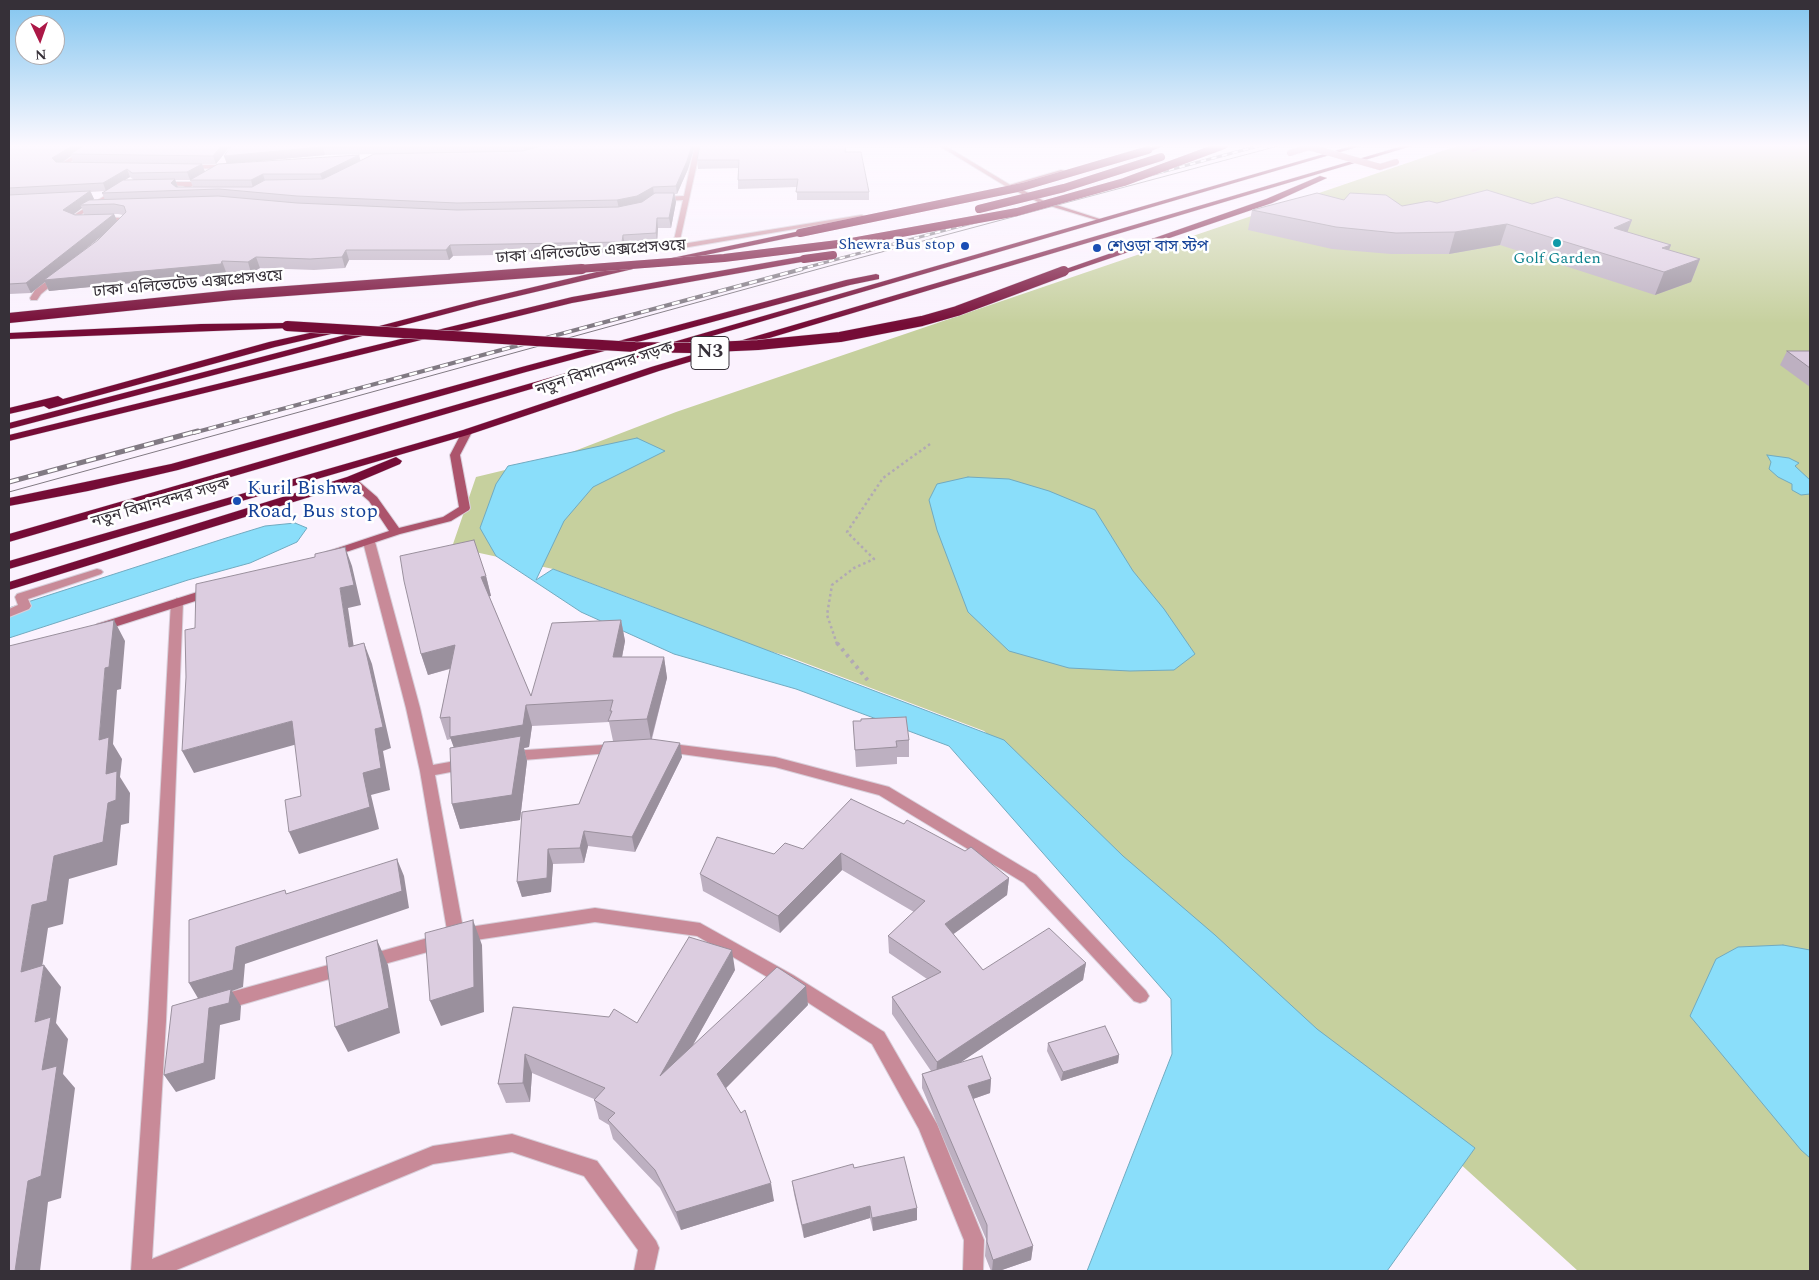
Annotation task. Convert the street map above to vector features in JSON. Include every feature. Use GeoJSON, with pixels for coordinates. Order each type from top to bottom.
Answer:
{"type":"FeatureCollection","features":[{"type":"Feature","properties":{"kind":"highway"},"geometry":{"type":"LineString","coordinates":[[9,426],[478,303],[608,271],[938,205]]}},
{"type":"Feature","properties":{"kind":"highway","name":"ঢাকা এলিভেটেড এক্সপ্রেসওয়ে"},"geometry":{"type":"LineString","coordinates":[[9,310],[227,287],[736,248],[878,229],[1002,205]]}},
{"type":"Feature","properties":{"kind":"highway","name":"ঢাকা এলিভেটেড এক্সপ্রেসওয়ে"},"geometry":{"type":"LineString","coordinates":[[9,318],[233,295],[724,258],[846,243],[1017,212],[1043,205]]}},
{"type":"Feature","properties":{"kind":"highway","name":"নতুন বিমানবন্দর সড়ক"},"geometry":{"type":"LineString","coordinates":[[9,538],[1152,205]]}},
{"type":"Feature","properties":{"kind":"highway","name":"নতুন বিমানবন্দর সড়ক"},"geometry":{"type":"LineString","coordinates":[[9,565],[467,432],[655,369],[1207,205]]}},
{"type":"Feature","properties":{"kind":"highway"},"geometry":{"type":"LineString","coordinates":[[9,336],[200,327],[287,326],[635,347],[691,348],[758,345],[840,337],[922,321],[957,311],[1256,205]]}},
{"type":"Feature","properties":{"kind":"highway"},"geometry":{"type":"LineString","coordinates":[[933,237],[975,228],[1017,212]]}},
{"type":"Feature","properties":{"kind":"highway"},"geometry":{"type":"LineString","coordinates":[[9,438],[572,300],[636,287],[853,252]]}},
{"type":"Feature","properties":{"kind":"highway"},"geometry":{"type":"LineString","coordinates":[[9,502],[88,487],[174,467],[522,370],[849,282],[966,260]]}},
{"type":"Feature","properties":{"kind":"highway"},"geometry":{"type":"LineString","coordinates":[[9,417],[273,344],[478,303]]}},
{"type":"Feature","properties":{"kind":"highway"},"geometry":{"type":"LineString","coordinates":[[9,412],[141,380]]}},
{"type":"Feature","properties":{"kind":"highway"},"geometry":{"type":"LineString","coordinates":[[9,586],[351,480],[467,432]]}},
{"type":"Feature","properties":{"kind":"street"},"geometry":{"type":"LineString","coordinates":[[111,205],[92,206],[72,218],[79,220],[126,219],[112,234]]}},
{"type":"Feature","properties":{"kind":"street"},"geometry":{"type":"LineString","coordinates":[[684,205],[677,240],[680,247],[926,205]]}},
{"type":"Feature","properties":{"kind":"street"},"geometry":{"type":"LineString","coordinates":[[1051,205],[1098,220]]}},
{"type":"Feature","properties":{"kind":"street"},"geometry":{"type":"LineString","coordinates":[[34,298],[38,292],[68,270]]}},
{"type":"Feature","properties":{"kind":"street"},"geometry":{"type":"LineString","coordinates":[[315,559],[396,532],[447,519],[465,508],[455,455],[467,432]]}},
{"type":"Feature","properties":{"kind":"street"},"geometry":{"type":"LineString","coordinates":[[351,480],[373,499],[396,532]]}},
{"type":"Feature","properties":{"kind":"street"},"geometry":{"type":"LineString","coordinates":[[369,542],[413,708],[427,771],[456,936]]}},
{"type":"Feature","properties":{"kind":"street"},"geometry":{"type":"LineString","coordinates":[[9,613],[14,613],[25,606],[21,597],[98,572]]}},
{"type":"Feature","properties":{"kind":"street"},"geometry":{"type":"LineString","coordinates":[[93,630],[223,588]]}},
{"type":"Feature","properties":{"kind":"street"},"geometry":{"type":"LineString","coordinates":[[142,1271],[157,1021],[177,602]]}},
{"type":"Feature","properties":{"kind":"street"},"geometry":{"type":"LineString","coordinates":[[654,747],[775,762],[884,791],[1030,879],[1140,996]]}},
{"type":"Feature","properties":{"kind":"street"},"geometry":{"type":"LineString","coordinates":[[427,771],[524,754],[636,748]]}},
{"type":"Feature","properties":{"kind":"street"},"geometry":{"type":"LineString","coordinates":[[204,1008],[456,936],[595,915],[700,930],[787,980],[878,1038],[930,1132],[974,1240],[973,1271]]}},
{"type":"Feature","properties":{"kind":"street"},"geometry":{"type":"LineString","coordinates":[[157,1021],[176,1016]]}},
{"type":"Feature","properties":{"kind":"street"},"geometry":{"type":"LineString","coordinates":[[149,1271],[433,1155],[512,1143],[590,1168],[649,1248],[644,1271]]}},
{"type":"Feature","properties":{"kind":"path"},"geometry":{"type":"LineString","coordinates":[[870,683],[838,646],[827,615],[832,585],[854,568],[874,559],[847,532],[883,478],[930,444]]}},
{"type":"Feature","properties":{"kind":"green space"},"geometry":{"type":"Polygon","coordinates":[[[1285,205],[1810,205],[1810,1271],[1578,1271],[984,731],[784,655],[733,642],[651,606],[553,569],[452,547],[476,477],[559,457],[676,412],[1285,205]]]}},
{"type":"Feature","properties":{"kind":"water"},"geometry":{"type":"Polygon","coordinates":[[[637,438],[665,451],[593,487],[564,521],[536,580],[553,569],[1004,740],[1123,856],[1215,935],[1317,1029],[1475,1148],[1387,1271],[1087,1271],[1172,1054],[1171,999],[949,746],[796,689],[674,654],[581,612],[496,556],[480,528],[496,484],[508,466],[637,438]]]}},
{"type":"Feature","properties":{"kind":"water"},"geometry":{"type":"Polygon","coordinates":[[[1767,455],[1789,458],[1799,463],[1795,466],[1810,480],[1810,494],[1801,495],[1792,490],[1792,484],[1778,477],[1769,469],[1771,462],[1767,455]]]}},
{"type":"Feature","properties":{"kind":"water"},"geometry":{"type":"Polygon","coordinates":[[[968,477],[1009,479],[1049,491],[1095,510],[1133,571],[1164,609],[1195,654],[1174,670],[1130,671],[1069,668],[1009,651],[968,612],[937,530],[929,500],[937,484],[968,477]]]}},
{"type":"Feature","properties":{"kind":"water"},"geometry":{"type":"Polygon","coordinates":[[[295,523],[307,528],[297,542],[250,563],[188,580],[9,638],[9,608],[265,526],[295,523]]]}},
{"type":"Feature","properties":{"kind":"water"},"geometry":{"type":"Polygon","coordinates":[[[1783,945],[1810,950],[1810,1158],[1801,1150],[1690,1016],[1716,959],[1738,947],[1783,945]]]}},
{"type":"Feature","properties":{"kind":"building"},"geometry":{"type":"Polygon","coordinates":[[[9,205],[70,205],[63,210],[75,215],[114,214],[26,283],[9,284],[9,205]]]}},
{"type":"Feature","properties":{"kind":"building"},"geometry":{"type":"Polygon","coordinates":[[[118,205],[337,205],[457,210],[618,207],[629,205],[672,205],[669,218],[657,218],[656,233],[623,235],[622,242],[450,245],[446,250],[346,250],[342,257],[310,259],[256,257],[248,262],[222,261],[221,264],[44,280],[98,240],[126,212],[124,206],[118,205]]]}},
{"type":"Feature","properties":{"kind":"building"},"geometry":{"type":"Polygon","coordinates":[[[1272,205],[1582,205],[1632,220],[1614,228],[1671,245],[1662,248],[1700,259],[1664,272],[1507,224],[1455,232],[1396,233],[1336,227],[1252,210],[1272,205]]]}},
{"type":"Feature","properties":{"kind":"building"},"geometry":{"type":"Polygon","coordinates":[[[1787,351],[1810,351],[1810,368],[1787,351]]]}},
{"type":"Feature","properties":{"kind":"building"},"geometry":{"type":"Polygon","coordinates":[[[474,540],[486,576],[481,577],[531,696],[552,623],[621,620],[613,657],[664,657],[647,719],[608,721],[612,711],[610,711],[613,700],[526,705],[523,725],[450,737],[450,717],[440,718],[455,645],[421,654],[400,556],[474,540]]]}},
{"type":"Feature","properties":{"kind":"building"},"geometry":{"type":"Polygon","coordinates":[[[345,547],[354,585],[340,588],[349,647],[364,643],[383,727],[375,729],[381,768],[363,773],[370,807],[289,832],[285,800],[301,796],[292,721],[182,751],[186,677],[185,630],[195,628],[196,584],[315,557],[315,554],[345,547]]]}},
{"type":"Feature","properties":{"kind":"building"},"geometry":{"type":"Polygon","coordinates":[[[114,620],[109,667],[105,668],[99,740],[109,737],[106,774],[117,771],[116,800],[108,803],[103,842],[54,856],[47,901],[32,905],[21,972],[44,965],[35,1022],[51,1017],[42,1070],[57,1066],[41,1176],[28,1181],[15,1271],[9,1271],[9,646],[114,620]]]}},
{"type":"Feature","properties":{"kind":"building"},"geometry":{"type":"Polygon","coordinates":[[[906,717],[909,740],[896,741],[897,747],[855,750],[853,721],[906,717]]]}},
{"type":"Feature","properties":{"kind":"building"},"geometry":{"type":"Polygon","coordinates":[[[521,736],[512,795],[452,804],[450,748],[521,736]]]}},
{"type":"Feature","properties":{"kind":"building"},"geometry":{"type":"Polygon","coordinates":[[[651,739],[680,743],[632,837],[584,831],[580,848],[548,849],[547,878],[517,882],[522,812],[579,804],[604,742],[651,739]]]}},
{"type":"Feature","properties":{"kind":"building"},"geometry":{"type":"Polygon","coordinates":[[[851,799],[904,824],[907,820],[965,851],[971,847],[1009,878],[945,924],[983,970],[1049,928],[1086,963],[937,1062],[892,997],[941,972],[888,936],[925,901],[841,853],[778,916],[700,874],[717,837],[774,854],[785,843],[803,849],[851,799]]]}},
{"type":"Feature","properties":{"kind":"building"},"geometry":{"type":"Polygon","coordinates":[[[397,859],[402,891],[236,947],[233,970],[189,983],[189,920],[285,890],[286,894],[397,859]]]}},
{"type":"Feature","properties":{"kind":"building"},"geometry":{"type":"Polygon","coordinates":[[[473,920],[474,987],[430,1001],[425,933],[473,920]]]}},
{"type":"Feature","properties":{"kind":"building"},"geometry":{"type":"Polygon","coordinates":[[[689,937],[732,950],[660,1076],[777,967],[806,986],[717,1074],[741,1113],[745,1110],[771,1183],[676,1212],[655,1170],[608,1120],[615,1113],[594,1100],[605,1088],[525,1054],[523,1083],[498,1084],[513,1007],[609,1017],[614,1009],[637,1023],[689,937]]]}},
{"type":"Feature","properties":{"kind":"building"},"geometry":{"type":"Polygon","coordinates":[[[377,940],[389,1008],[335,1027],[326,957],[377,940]]]}},
{"type":"Feature","properties":{"kind":"building"},"geometry":{"type":"Polygon","coordinates":[[[231,989],[229,1003],[209,1008],[204,1063],[164,1075],[172,1006],[231,989]]]}},
{"type":"Feature","properties":{"kind":"building"},"geometry":{"type":"Polygon","coordinates":[[[1105,1026],[1119,1055],[1063,1072],[1048,1043],[1105,1026]]]}},
{"type":"Feature","properties":{"kind":"building"},"geometry":{"type":"Polygon","coordinates":[[[982,1056],[991,1079],[968,1086],[1033,1246],[993,1260],[987,1242],[987,1225],[922,1074],[982,1056]]]}},
{"type":"Feature","properties":{"kind":"building"},"geometry":{"type":"Polygon","coordinates":[[[904,1157],[917,1208],[872,1218],[870,1206],[802,1225],[792,1181],[853,1164],[854,1168],[904,1157]]]}},
{"type":"Feature","properties":{"kind":"tram line"},"geometry":{"type":"LineString","coordinates":[[9,492],[1058,205]]}},
{"type":"Feature","properties":{"kind":"railway"},"geometry":{"type":"LineString","coordinates":[[797,270],[1040,205]]}},
{"type":"Feature","properties":{"kind":"railway"},"geometry":{"type":"LineString","coordinates":[[193,433],[802,269]]}},
{"type":"Feature","properties":{"kind":"railway"},"geometry":{"type":"LineString","coordinates":[[9,482],[198,431]]}},
{"type":"Feature","properties":{"kind":"place","name":"Golf Garden"},"geometry":{"type":"Point","coordinates":[1557,243]}},
{"type":"Feature","properties":{"kind":"place","name":"Shewra Bus stop"},"geometry":{"type":"Point","coordinates":[965,246]}},
{"type":"Feature","properties":{"kind":"place","name":"শেওড়া বাস স্টপ"},"geometry":{"type":"Point","coordinates":[1097,248]}},
{"type":"Feature","properties":{"kind":"place","name":"Kuril Bishwa Road, Bus stop"},"geometry":{"type":"Point","coordinates":[237,501]}}]}
